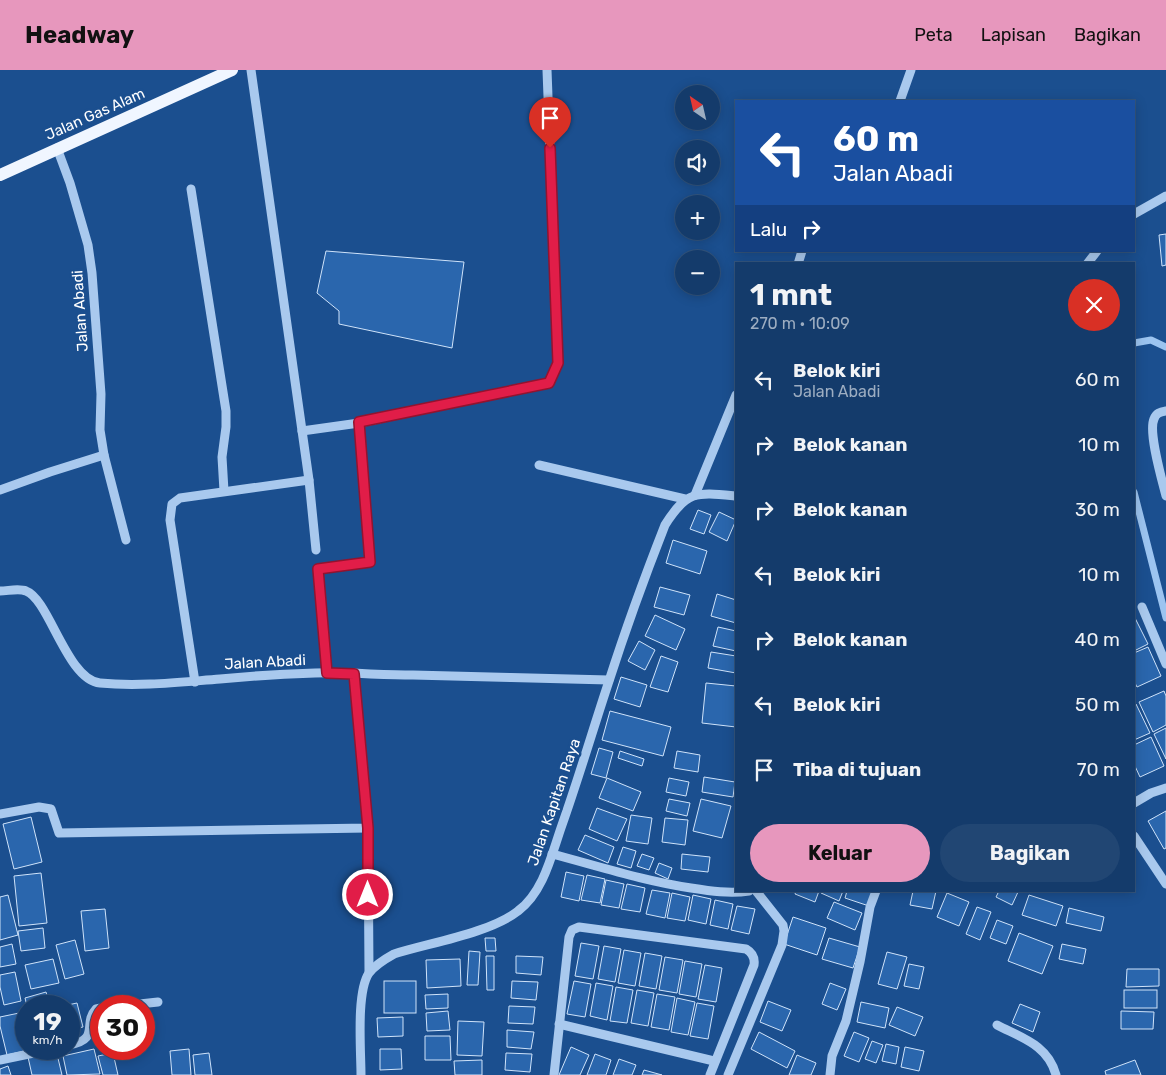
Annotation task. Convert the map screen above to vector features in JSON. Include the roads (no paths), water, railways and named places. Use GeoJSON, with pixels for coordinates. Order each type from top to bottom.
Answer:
{"type":"FeatureCollection","features":[{"type":"Feature","properties":{"kind":"main road","name":"Jalan Gas Alam"},"geometry":{"type":"LineString","coordinates":[[0,175],[232,70]]}},
{"type":"Feature","properties":{"kind":"street"},"geometry":{"type":"LineString","coordinates":[[251,70],[309,480],[316,550]]}},
{"type":"Feature","properties":{"kind":"street"},"geometry":{"type":"LineString","coordinates":[[302,431],[359,422],[549,383],[558,363],[547,70]]}},
{"type":"Feature","properties":{"kind":"street"},"geometry":{"type":"LineString","coordinates":[[900,100],[911,70]]}},
{"type":"Feature","properties":{"kind":"street","name":"Jalan Abadi"},"geometry":{"type":"LineString","coordinates":[[57,148],[85,235],[91,263],[101,394],[100,430],[104,456],[126,540]]}},
{"type":"Feature","properties":{"kind":"street"},"geometry":{"type":"LineString","coordinates":[[191,188],[226,411],[222,457],[224,492]]}},
{"type":"Feature","properties":{"kind":"street"},"geometry":{"type":"LineString","coordinates":[[1135,213],[1166,196]]}},
{"type":"Feature","properties":{"kind":"street"},"geometry":{"type":"LineString","coordinates":[[1089,262],[1096,252]]}},
{"type":"Feature","properties":{"kind":"street"},"geometry":{"type":"LineString","coordinates":[[695,495],[735,397]]}},
{"type":"Feature","properties":{"kind":"street"},"geometry":{"type":"LineString","coordinates":[[1166,411],[1158,413],[1154,417],[1152,430],[1166,496]]}},
{"type":"Feature","properties":{"kind":"street"},"geometry":{"type":"LineString","coordinates":[[327,673],[318,569],[370,562],[359,422]]}},
{"type":"Feature","properties":{"kind":"street"},"geometry":{"type":"LineString","coordinates":[[0,490],[50,472],[104,456]]}},
{"type":"Feature","properties":{"kind":"street"},"geometry":{"type":"LineString","coordinates":[[539,465],[685,499]]}},
{"type":"Feature","properties":{"kind":"street"},"geometry":{"type":"LineString","coordinates":[[196,682],[170,520],[172,504],[180,498],[309,480]]}},
{"type":"Feature","properties":{"kind":"street","name":"Jalan Kapitan Raya"},"geometry":{"type":"LineString","coordinates":[[369,972],[380,962],[394,954],[480,929],[503,920],[518,912],[534,894],[552,854],[609,680],[665,525],[685,499],[695,495],[735,496]]}},
{"type":"Feature","properties":{"kind":"street","name":"Jalan Abadi"},"geometry":{"type":"LineString","coordinates":[[0,591],[22,590],[28,591],[33,595],[58,638],[76,664],[84,674],[96,683],[196,682],[230,678],[327,673],[609,680]]}},
{"type":"Feature","properties":{"kind":"street"},"geometry":{"type":"LineString","coordinates":[[1142,608],[1166,664]]}},
{"type":"Feature","properties":{"kind":"street"},"geometry":{"type":"LineString","coordinates":[[354,674],[368,828],[369,972],[365,981],[361,1008],[361,1075]]}},
{"type":"Feature","properties":{"kind":"street"},"geometry":{"type":"LineString","coordinates":[[1135,802],[1151,793],[1166,788]]}},
{"type":"Feature","properties":{"kind":"street"},"geometry":{"type":"LineString","coordinates":[[0,814],[39,807],[51,809],[59,833],[368,828]]}},
{"type":"Feature","properties":{"kind":"street"},"geometry":{"type":"LineString","coordinates":[[1135,838],[1166,884]]}},
{"type":"Feature","properties":{"kind":"street"},"geometry":{"type":"LineString","coordinates":[[552,854],[667,885],[705,891],[741,892]]}},
{"type":"Feature","properties":{"kind":"street"},"geometry":{"type":"LineString","coordinates":[[728,1075],[782,945],[783,926],[757,892]]}},
{"type":"Feature","properties":{"kind":"street"},"geometry":{"type":"LineString","coordinates":[[830,1075],[832,1056],[846,1021],[870,908],[876,892]]}},
{"type":"Feature","properties":{"kind":"street"},"geometry":{"type":"LineString","coordinates":[[554,1075],[569,937],[572,930],[579,927],[746,949],[754,958],[754,965],[710,1075]]}},
{"type":"Feature","properties":{"kind":"street"},"geometry":{"type":"LineString","coordinates":[[559,1024],[714,1061]]}},
{"type":"Feature","properties":{"kind":"street"},"geometry":{"type":"LineString","coordinates":[[80,1043],[87,1037],[90,1025]]}},
{"type":"Feature","properties":{"kind":"street"},"geometry":{"type":"LineString","coordinates":[[997,1025],[1043,1051],[1053,1066],[1056,1075]]}},
{"type":"Feature","properties":{"kind":"street"},"geometry":{"type":"LineString","coordinates":[[0,1060],[15,1057]]}},
{"type":"Feature","properties":{"kind":"waterway"},"geometry":{"type":"LineString","coordinates":[[1135,343],[1151,340],[1166,347]]}},
{"type":"Feature","properties":{"kind":"waterway"},"geometry":{"type":"LineString","coordinates":[[1135,496],[1166,618]]}}]}
